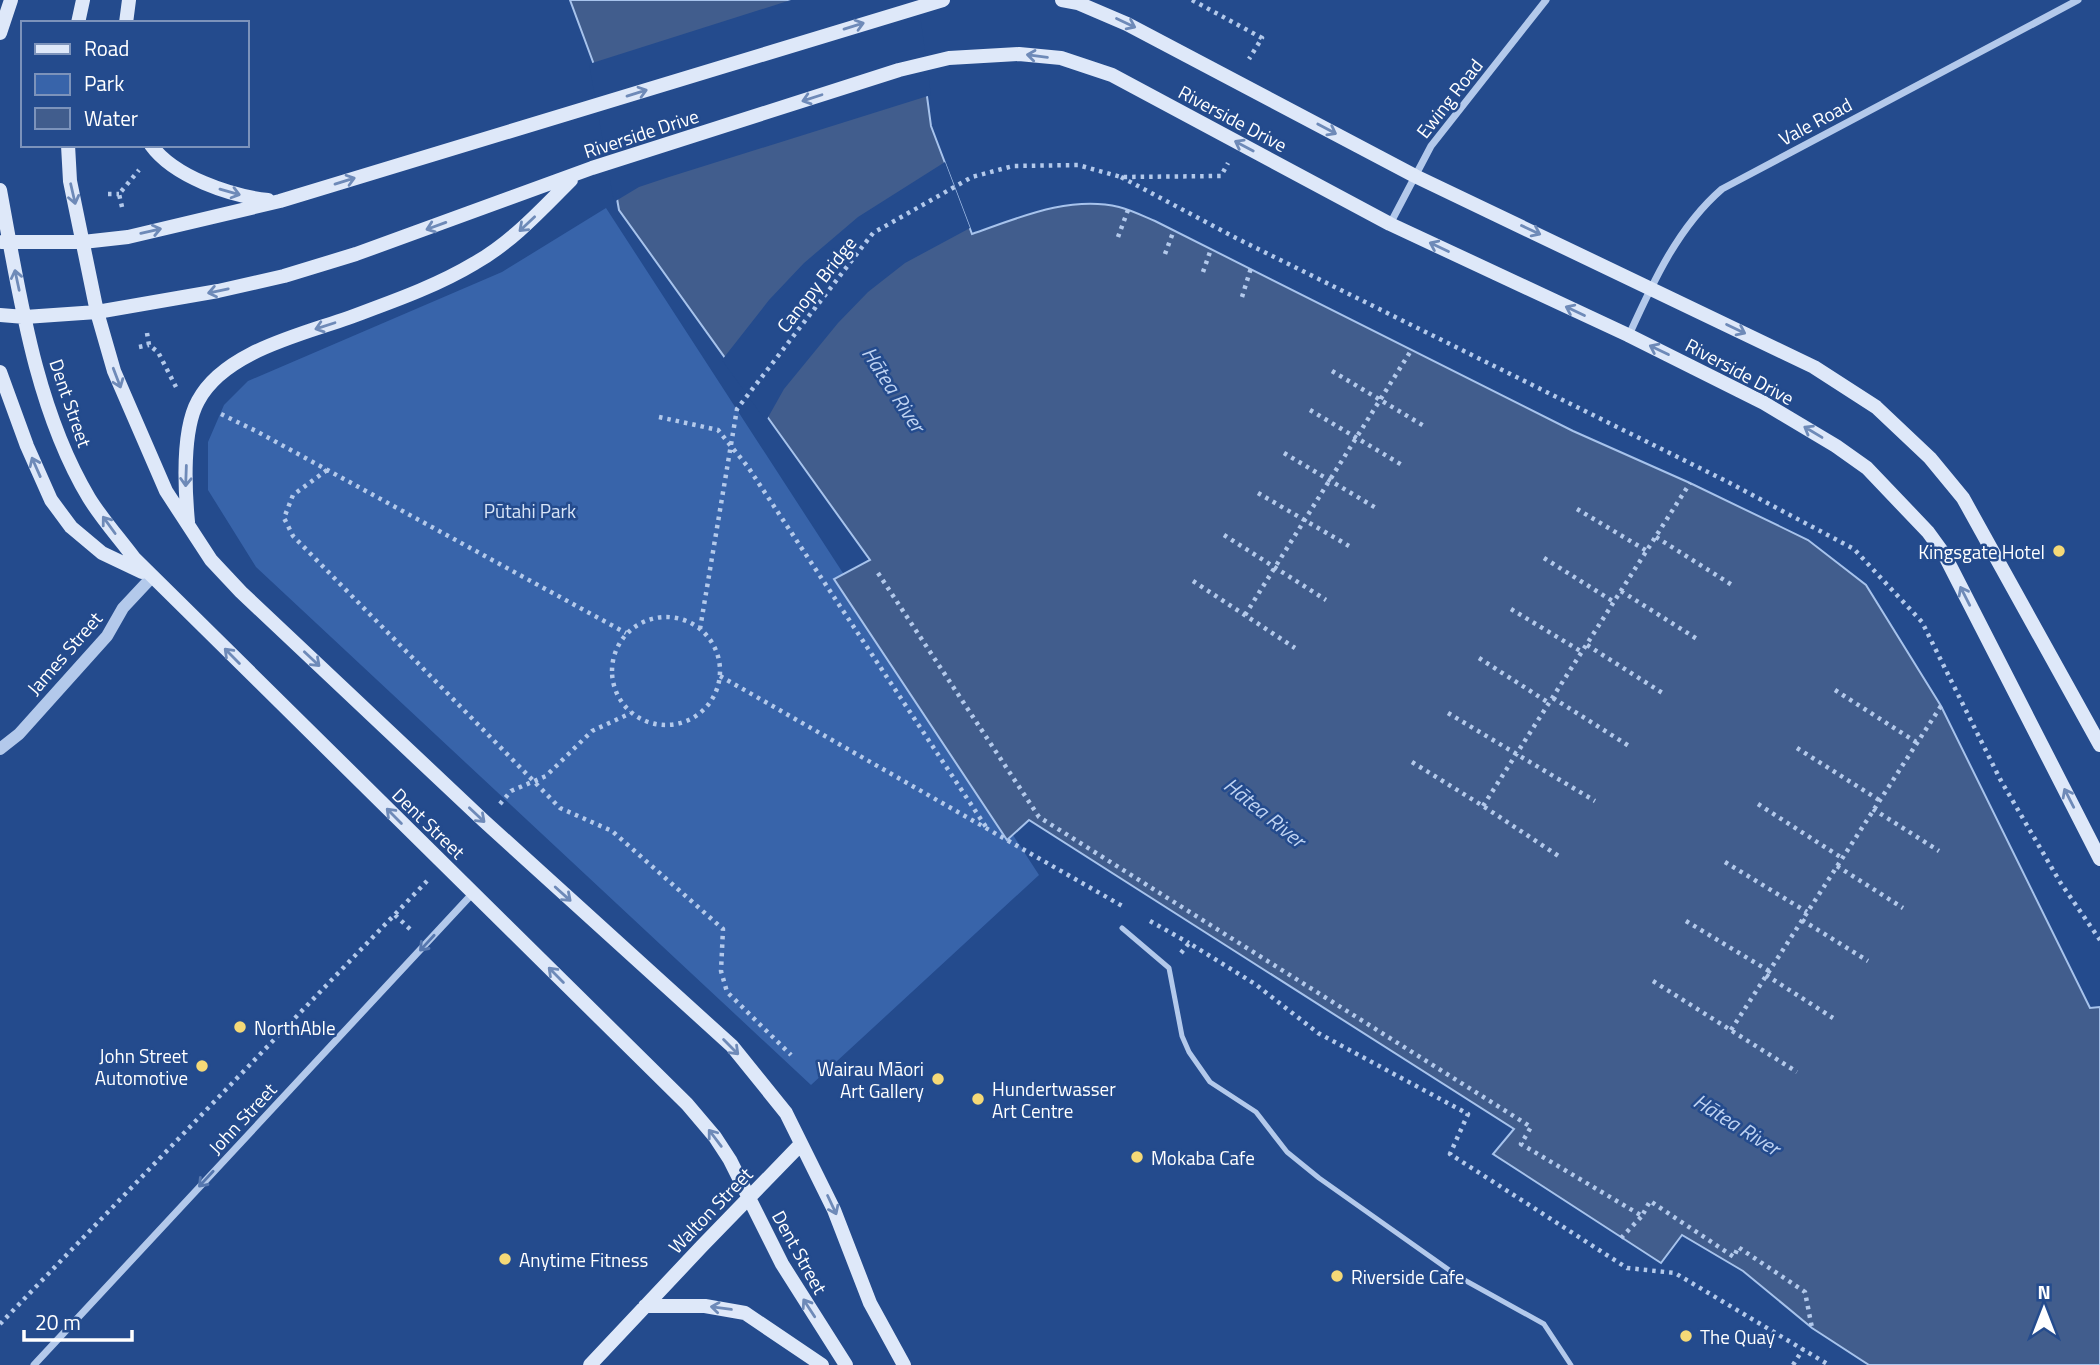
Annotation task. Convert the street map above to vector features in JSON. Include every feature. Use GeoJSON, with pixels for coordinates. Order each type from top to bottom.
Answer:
{"type":"FeatureCollection","features":[{"type":"Feature","properties":{"kind":"main road"},"geometry":{"type":"LineString","coordinates":[[0,33],[11,0]]}},
{"type":"Feature","properties":{"kind":"main road"},"geometry":{"type":"LineString","coordinates":[[78,21],[83,0]]}},
{"type":"Feature","properties":{"kind":"main road"},"geometry":{"type":"LineString","coordinates":[[126,21],[129,0]]}},
{"type":"Feature","properties":{"kind":"main road","name":"Riverside Drive"},"geometry":{"type":"LineString","coordinates":[[1062,0],[1078,3],[1127,24],[1415,176],[1814,367],[1876,407],[1930,458],[1963,498],[2100,745]]}},
{"type":"Feature","properties":{"kind":"main road","name":"Riverside Drive"},"geometry":{"type":"LineString","coordinates":[[5,243],[83,242],[128,237],[279,201],[936,1]]}},
{"type":"Feature","properties":{"kind":"main road","name":"Riverside Drive"},"geometry":{"type":"LineString","coordinates":[[25,317],[97,312],[218,291],[284,276],[356,254],[592,168],[899,70],[948,58],[1019,54],[1060,58],[1112,75],[1390,224],[1628,335],[1764,403],[1867,468],[1928,532],[1944,554],[2100,859]]}},
{"type":"Feature","properties":{"kind":"main road","name":"Dent Street"},"geometry":{"type":"LineString","coordinates":[[68,147],[70,181],[97,312],[114,371],[166,491],[211,560],[241,592],[484,821],[732,1046],[786,1113],[834,1210],[870,1303],[904,1365]]}},
{"type":"Feature","properties":{"kind":"main road"},"geometry":{"type":"LineString","coordinates":[[153,147],[175,167],[218,189],[250,198],[279,201]]}},
{"type":"Feature","properties":{"kind":"main road"},"geometry":{"type":"LineString","coordinates":[[188,524],[185,484],[188,439],[197,402],[210,385],[230,368],[274,342],[422,290],[477,262],[524,227],[575,176]]}},
{"type":"Feature","properties":{"kind":"main road","name":"Dent Street"},"geometry":{"type":"LineString","coordinates":[[0,190],[5,243],[39,374],[66,451],[90,498],[134,558],[152,577],[687,1104],[715,1137],[782,1264],[846,1365]]}},
{"type":"Feature","properties":{"kind":"main road"},"geometry":{"type":"LineString","coordinates":[[0,315],[25,317]]}},
{"type":"Feature","properties":{"kind":"main road"},"geometry":{"type":"LineString","coordinates":[[0,372],[27,446],[51,500],[71,527],[102,553],[152,577]]}},
{"type":"Feature","properties":{"kind":"main road","name":"Walton Street"},"geometry":{"type":"LineString","coordinates":[[590,1365],[801,1144]]}},
{"type":"Feature","properties":{"kind":"main road"},"geometry":{"type":"LineString","coordinates":[[645,1306],[705,1306],[745,1313],[822,1365]]}},
{"type":"Feature","properties":{"kind":"street","name":"Ewing Road"},"geometry":{"type":"LineString","coordinates":[[1390,224],[1431,146],[1546,0]]}},
{"type":"Feature","properties":{"kind":"street","name":"Vale Road"},"geometry":{"type":"LineString","coordinates":[[1628,335],[1651,287],[1682,234],[1705,204],[1722,189],[2078,0]]}},
{"type":"Feature","properties":{"kind":"street","name":"James Street"},"geometry":{"type":"LineString","coordinates":[[0,749],[19,734],[107,636],[123,608],[152,577]]}},
{"type":"Feature","properties":{"kind":"street","name":"John Street"},"geometry":{"type":"LineString","coordinates":[[34,1365],[473,893]]}},
{"type":"Feature","properties":{"kind":"lane"},"geometry":{"type":"LineString","coordinates":[[1122,928],[1169,968],[1182,1035],[1189,1052],[1210,1082],[1256,1112],[1287,1152],[1320,1178],[1459,1277],[1544,1324],[1571,1365]]}},
{"type":"Feature","properties":{"kind":"path"},"geometry":{"type":"LineString","coordinates":[[1192,0],[1262,38],[1237,80]]}},
{"type":"Feature","properties":{"kind":"path"},"geometry":{"type":"LineString","coordinates":[[1121,177],[1221,176],[1239,144]]}},
{"type":"Feature","properties":{"kind":"path","name":"Canopy Bridge"},"geometry":{"type":"LineString","coordinates":[[730,446],[737,409],[873,233],[971,177],[1013,166],[1078,165],[1121,177]]}},
{"type":"Feature","properties":{"kind":"path"},"geometry":{"type":"LineString","coordinates":[[119,194],[142,166]]}},
{"type":"Feature","properties":{"kind":"path"},"geometry":{"type":"LineString","coordinates":[[1121,177],[1236,238],[1726,481],[1854,549],[1922,622],[2000,779],[2060,883],[2100,940]]}},
{"type":"Feature","properties":{"kind":"path"},"geometry":{"type":"LineString","coordinates":[[108,194],[119,194]]}},
{"type":"Feature","properties":{"kind":"path"},"geometry":{"type":"LineString","coordinates":[[119,194],[122,207]]}},
{"type":"Feature","properties":{"kind":"path"},"geometry":{"type":"LineString","coordinates":[[1118,237],[1128,210]]}},
{"type":"Feature","properties":{"kind":"path"},"geometry":{"type":"LineString","coordinates":[[1165,254],[1174,230]]}},
{"type":"Feature","properties":{"kind":"path"},"geometry":{"type":"LineString","coordinates":[[1203,272],[1211,249]]}},
{"type":"Feature","properties":{"kind":"path"},"geometry":{"type":"LineString","coordinates":[[1242,297],[1251,268]]}},
{"type":"Feature","properties":{"kind":"path"},"geometry":{"type":"LineString","coordinates":[[147,333],[149,345],[158,352],[176,387]]}},
{"type":"Feature","properties":{"kind":"path"},"geometry":{"type":"LineString","coordinates":[[139,346],[149,345]]}},
{"type":"Feature","properties":{"kind":"path"},"geometry":{"type":"LineString","coordinates":[[1245,615],[1412,349]]}},
{"type":"Feature","properties":{"kind":"path"},"geometry":{"type":"LineString","coordinates":[[1332,370],[1424,426]]}},
{"type":"Feature","properties":{"kind":"path"},"geometry":{"type":"LineString","coordinates":[[197,402],[256,430],[626,633]]}},
{"type":"Feature","properties":{"kind":"path"},"geometry":{"type":"LineString","coordinates":[[1310,410],[1402,465]]}},
{"type":"Feature","properties":{"kind":"path"},"geometry":{"type":"LineString","coordinates":[[659,417],[718,430],[748,467],[988,830]]}},
{"type":"Feature","properties":{"kind":"path"},"geometry":{"type":"LineString","coordinates":[[700,629],[730,446]]}},
{"type":"Feature","properties":{"kind":"path"},"geometry":{"type":"LineString","coordinates":[[1284,453],[1376,508]]}},
{"type":"Feature","properties":{"kind":"path"},"geometry":{"type":"LineString","coordinates":[[327,470],[293,495],[284,518],[293,536],[560,808],[612,831],[723,929],[721,971],[727,992],[791,1055]]}},
{"type":"Feature","properties":{"kind":"path"},"geometry":{"type":"LineString","coordinates":[[1483,806],[1690,483]]}},
{"type":"Feature","properties":{"kind":"path"},"geometry":{"type":"LineString","coordinates":[[1258,493],[1349,546]]}},
{"type":"Feature","properties":{"kind":"path"},"geometry":{"type":"LineString","coordinates":[[1577,509],[1647,551]]}},
{"type":"Feature","properties":{"kind":"path"},"geometry":{"type":"LineString","coordinates":[[1224,535],[1326,600]]}},
{"type":"Feature","properties":{"kind":"path"},"geometry":{"type":"LineString","coordinates":[[1656,537],[1732,585]]}},
{"type":"Feature","properties":{"kind":"path"},"geometry":{"type":"LineString","coordinates":[[1544,558],[1614,602]]}},
{"type":"Feature","properties":{"kind":"path"},"geometry":{"type":"LineString","coordinates":[[878,573],[1039,817],[1531,1127],[1521,1143],[1642,1216]]}},
{"type":"Feature","properties":{"kind":"path"},"geometry":{"type":"LineString","coordinates":[[1193,581],[1295,648]]}},
{"type":"Feature","properties":{"kind":"path"},"geometry":{"type":"LineString","coordinates":[[1621,591],[1697,639]]}},
{"type":"Feature","properties":{"kind":"path"},"geometry":{"type":"LineString","coordinates":[[1511,609],[1582,652]]}},
{"type":"Feature","properties":{"kind":"path"},"geometry":{"type":"LineString","coordinates":[[671,617],[700,629],[712,642],[719,658],[717,692],[707,707],[695,718],[662,726],[646,722],[631,713],[619,700],[611,674],[616,647],[626,633],[640,623],[671,617]]}},
{"type":"Feature","properties":{"kind":"path"},"geometry":{"type":"LineString","coordinates":[[1587,645],[1664,694]]}},
{"type":"Feature","properties":{"kind":"path"},"geometry":{"type":"LineString","coordinates":[[1479,658],[1629,746]]}},
{"type":"Feature","properties":{"kind":"path"},"geometry":{"type":"LineString","coordinates":[[720,676],[1130,910]]}},
{"type":"Feature","properties":{"kind":"path"},"geometry":{"type":"LineString","coordinates":[[1835,690],[1916,742]]}},
{"type":"Feature","properties":{"kind":"path"},"geometry":{"type":"LineString","coordinates":[[1731,1030],[1941,706]]}},
{"type":"Feature","properties":{"kind":"path"},"geometry":{"type":"LineString","coordinates":[[512,791],[546,776],[592,731],[631,713]]}},
{"type":"Feature","properties":{"kind":"path"},"geometry":{"type":"LineString","coordinates":[[1448,713],[1595,802]]}},
{"type":"Feature","properties":{"kind":"path"},"geometry":{"type":"LineString","coordinates":[[1797,748],[1879,800]]}},
{"type":"Feature","properties":{"kind":"path"},"geometry":{"type":"LineString","coordinates":[[1412,762],[1560,857]]}},
{"type":"Feature","properties":{"kind":"path"},"geometry":{"type":"LineString","coordinates":[[1758,804],[1842,858]]}},
{"type":"Feature","properties":{"kind":"path"},"geometry":{"type":"LineString","coordinates":[[1873,809],[1939,851]]}},
{"type":"Feature","properties":{"kind":"path"},"geometry":{"type":"LineString","coordinates":[[1725,862],[1807,912]]}},
{"type":"Feature","properties":{"kind":"path"},"geometry":{"type":"LineString","coordinates":[[1837,866],[1903,908]]}},
{"type":"Feature","properties":{"kind":"path"},"geometry":{"type":"LineString","coordinates":[[0,1324],[431,876]]}},
{"type":"Feature","properties":{"kind":"path"},"geometry":{"type":"LineString","coordinates":[[394,915],[416,934]]}},
{"type":"Feature","properties":{"kind":"path"},"geometry":{"type":"LineString","coordinates":[[1142,916],[1255,985],[1318,1033],[1468,1114],[1450,1154],[1627,1268],[1675,1273],[1829,1365]]}},
{"type":"Feature","properties":{"kind":"path"},"geometry":{"type":"LineString","coordinates":[[1802,920],[1868,961]]}},
{"type":"Feature","properties":{"kind":"path"},"geometry":{"type":"LineString","coordinates":[[1686,922],[1833,1017]]}},
{"type":"Feature","properties":{"kind":"path"},"geometry":{"type":"LineString","coordinates":[[1169,968],[1189,943]]}},
{"type":"Feature","properties":{"kind":"path"},"geometry":{"type":"LineString","coordinates":[[1653,982],[1797,1072]]}},
{"type":"Feature","properties":{"kind":"path"},"geometry":{"type":"LineString","coordinates":[[1621,1238],[1642,1216],[1650,1201],[1734,1257],[1738,1247],[1805,1292],[1812,1328]]}},
{"type":"Feature","properties":{"kind":"path"},"geometry":{"type":"LineString","coordinates":[[1793,1365],[1803,1349]]}},
{"type":"Feature","properties":{"kind":"green space","name":"Pūtahi Park"},"geometry":{"type":"Polygon","coordinates":[[[606,208],[1039,875],[811,1085],[256,567],[208,490],[208,442],[224,405],[248,381],[502,272],[606,208]]]}},
{"type":"Feature","properties":{"kind":"water","name":"Hātea River"},"geometry":{"type":"Polygon","coordinates":[[[570,0],[914,0],[931,126],[972,234],[1026,215],[1063,206],[1101,204],[1132,211],[1573,431],[1808,540],[1866,585],[1941,706],[2090,1008],[2100,1007],[2100,1365],[1869,1365],[1812,1328],[1743,1271],[1682,1235],[1661,1263],[1493,1154],[1514,1129],[1029,820],[1007,840],[834,579],[870,560],[619,210],[593,62],[570,0]]]}},
{"type":"Feature","properties":{"kind":"pier"},"geometry":{"type":"Polygon","coordinates":[[[791,0],[918,0],[931,95],[639,187],[614,202],[589,64],[791,0]]]}},
{"type":"Feature","properties":{"kind":"pier"},"geometry":{"type":"Polygon","coordinates":[[[945,162],[970,228],[905,263],[868,292],[838,323],[784,389],[766,421],[722,360],[769,300],[804,263],[858,217],[945,162]]]}},
{"type":"Feature","properties":{"kind":"place","name":"Kingsgate Hotel"},"geometry":{"type":"Point","coordinates":[2059,551]}},
{"type":"Feature","properties":{"kind":"place","name":"NorthAble"},"geometry":{"type":"Point","coordinates":[240,1027]}},
{"type":"Feature","properties":{"kind":"place","name":"John Street Automotive"},"geometry":{"type":"Point","coordinates":[202,1066]}},
{"type":"Feature","properties":{"kind":"place","name":"Wairau Māori Art Gallery"},"geometry":{"type":"Point","coordinates":[938,1079]}},
{"type":"Feature","properties":{"kind":"place","name":"Hundertwasser Art Centre"},"geometry":{"type":"Point","coordinates":[978,1099]}},
{"type":"Feature","properties":{"kind":"place","name":"Mokaba Cafe"},"geometry":{"type":"Point","coordinates":[1137,1157]}},
{"type":"Feature","properties":{"kind":"place","name":"Anytime Fitness"},"geometry":{"type":"Point","coordinates":[505,1259]}},
{"type":"Feature","properties":{"kind":"place","name":"Riverside Cafe"},"geometry":{"type":"Point","coordinates":[1337,1276]}},
{"type":"Feature","properties":{"kind":"place","name":"The Quay"},"geometry":{"type":"Point","coordinates":[1686,1336]}}]}
